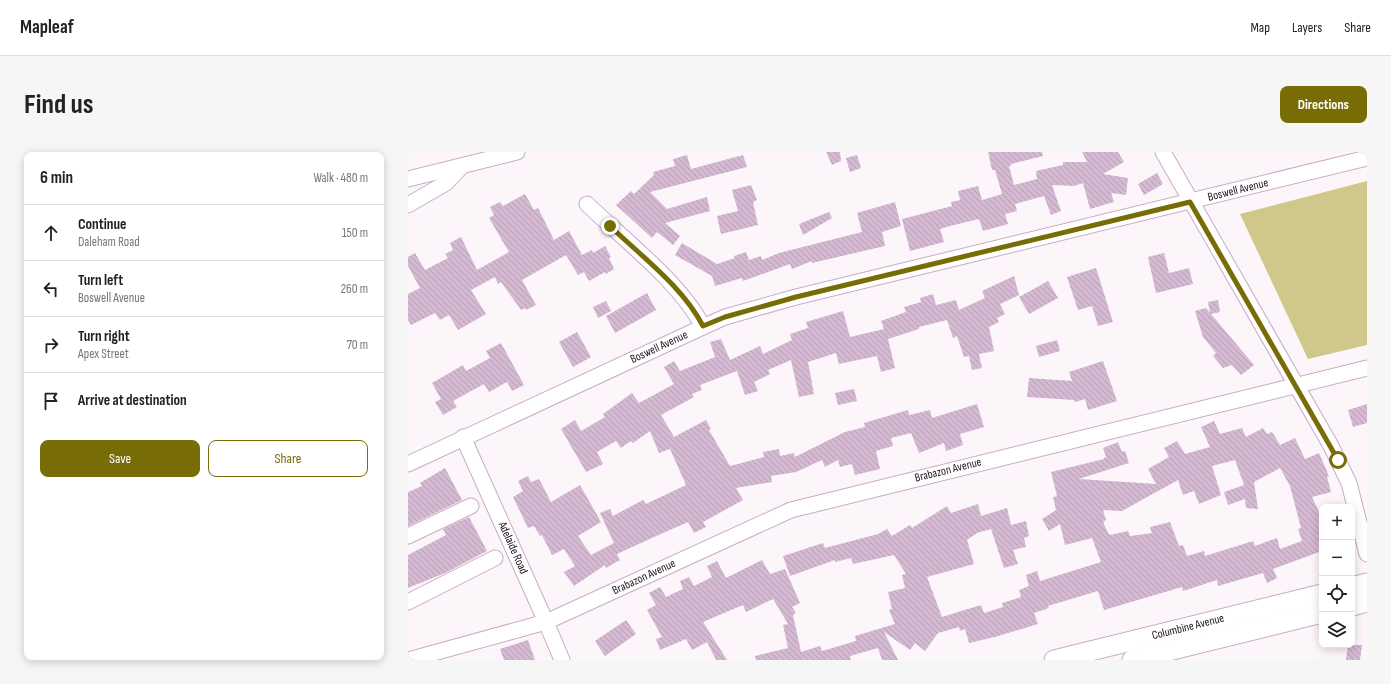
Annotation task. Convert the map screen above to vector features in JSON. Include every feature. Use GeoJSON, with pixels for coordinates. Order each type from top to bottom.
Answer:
{"type":"FeatureCollection","features":[{"type":"Feature","properties":{"kind":"main road"},"geometry":{"type":"LineString","coordinates":[[1355,586],[1367,584]]}},
{"type":"Feature","properties":{"kind":"main road","name":"Columbine Avenue"},"geometry":{"type":"LineString","coordinates":[[1054,660],[1117,652],[1319,595]]}},
{"type":"Feature","properties":{"kind":"main road"},"geometry":{"type":"LineString","coordinates":[[1355,605],[1367,602]]}},
{"type":"Feature","properties":{"kind":"main road","name":"Columbine Avenue"},"geometry":{"type":"LineString","coordinates":[[1132,660],[1319,615]]}},
{"type":"Feature","properties":{"kind":"street"},"geometry":{"type":"LineString","coordinates":[[408,179],[517,152]]}},
{"type":"Feature","properties":{"kind":"street"},"geometry":{"type":"LineString","coordinates":[[1163,152],[1190,202],[1331,446],[1349,483],[1367,554]]}},
{"type":"Feature","properties":{"kind":"street","name":"Boswell Avenue"},"geometry":{"type":"LineString","coordinates":[[408,464],[463,437],[725,317],[796,297],[1367,158]]}},
{"type":"Feature","properties":{"kind":"street"},"geometry":{"type":"LineString","coordinates":[[408,205],[446,183],[462,166]]}},
{"type":"Feature","properties":{"kind":"street"},"geometry":{"type":"LineString","coordinates":[[587,204],[676,289],[693,310],[703,326]]}},
{"type":"Feature","properties":{"kind":"street","name":"Brabazon Avenue"},"geometry":{"type":"LineString","coordinates":[[408,660],[546,622],[791,510],[833,498],[1367,368]]}},
{"type":"Feature","properties":{"kind":"street","name":"Adelaide Road"},"geometry":{"type":"LineString","coordinates":[[463,437],[562,660]]}},
{"type":"Feature","properties":{"kind":"street"},"geometry":{"type":"LineString","coordinates":[[408,536],[471,506]]}},
{"type":"Feature","properties":{"kind":"street"},"geometry":{"type":"LineString","coordinates":[[408,602],[495,558]]}},
{"type":"Feature","properties":{"kind":"shaded area"},"geometry":{"type":"Polygon","coordinates":[[[1367,181],[1367,345],[1308,359],[1240,214],[1367,181]]]}},
{"type":"Feature","properties":{"kind":"building"},"geometry":{"type":"Polygon","coordinates":[[[826,152],[840,152],[841,161],[832,165],[826,152]]]}},
{"type":"Feature","properties":{"kind":"building"},"geometry":{"type":"Polygon","coordinates":[[[988,152],[1042,152],[1043,156],[1011,164],[1012,165],[1009,166],[1014,185],[1037,179],[1036,171],[1063,165],[1063,162],[1087,162],[1082,152],[1118,152],[1124,162],[1103,174],[1128,178],[1126,195],[1111,193],[1114,202],[1090,209],[1083,183],[1074,186],[1052,185],[1061,211],[1051,215],[1044,196],[1015,204],[1017,211],[1005,214],[1008,224],[983,231],[979,219],[950,226],[940,229],[944,242],[910,251],[902,219],[952,206],[951,202],[960,200],[958,191],[978,186],[982,200],[1002,194],[995,170],[992,170],[988,152]]]}},
{"type":"Feature","properties":{"kind":"building"},"geometry":{"type":"Polygon","coordinates":[[[687,155],[691,169],[743,155],[747,167],[650,192],[667,209],[707,197],[710,211],[665,223],[680,236],[673,245],[657,232],[652,238],[616,205],[631,191],[634,194],[654,175],[653,172],[675,166],[673,159],[687,155]]]}},
{"type":"Feature","properties":{"kind":"building"},"geometry":{"type":"Polygon","coordinates":[[[857,155],[861,168],[850,172],[846,158],[857,155]]]}},
{"type":"Feature","properties":{"kind":"building"},"geometry":{"type":"Polygon","coordinates":[[[1157,173],[1163,184],[1144,195],[1138,184],[1157,173]]]}},
{"type":"Feature","properties":{"kind":"building"},"geometry":{"type":"Polygon","coordinates":[[[751,185],[757,200],[753,202],[758,225],[721,234],[717,216],[738,211],[732,190],[751,185]]]}},
{"type":"Feature","properties":{"kind":"building"},"geometry":{"type":"Polygon","coordinates":[[[525,194],[534,210],[538,208],[554,240],[569,231],[582,255],[592,250],[593,253],[605,246],[611,257],[609,258],[614,269],[589,281],[584,272],[578,275],[566,255],[522,280],[536,305],[526,310],[525,308],[521,310],[501,282],[498,284],[495,277],[471,290],[486,314],[458,330],[449,315],[440,320],[435,313],[411,325],[408,320],[408,294],[420,288],[408,266],[408,257],[415,253],[425,270],[448,258],[445,254],[453,250],[450,243],[461,237],[477,270],[509,252],[489,218],[494,215],[490,207],[500,202],[503,206],[525,194]]]}},
{"type":"Feature","properties":{"kind":"building"},"geometry":{"type":"Polygon","coordinates":[[[895,202],[901,226],[882,232],[885,246],[812,263],[812,261],[792,269],[790,264],[743,281],[742,278],[715,286],[712,276],[675,255],[682,243],[717,264],[735,258],[734,256],[746,252],[749,260],[761,256],[762,260],[779,253],[862,232],[857,213],[895,202]]]}},
{"type":"Feature","properties":{"kind":"building"},"geometry":{"type":"Polygon","coordinates":[[[829,212],[832,218],[803,235],[799,224],[829,212]]]}},
{"type":"Feature","properties":{"kind":"building"},"geometry":{"type":"Polygon","coordinates":[[[1164,253],[1169,273],[1189,268],[1193,284],[1156,293],[1148,257],[1164,253]]]}},
{"type":"Feature","properties":{"kind":"building"},"geometry":{"type":"Polygon","coordinates":[[[1096,268],[1113,322],[1098,326],[1092,306],[1078,310],[1067,277],[1096,268]]]}},
{"type":"Feature","properties":{"kind":"building"},"geometry":{"type":"Polygon","coordinates":[[[1014,276],[1019,295],[1000,304],[1005,314],[997,318],[999,322],[989,327],[994,351],[979,354],[982,368],[972,370],[969,356],[964,357],[957,336],[953,338],[947,320],[919,327],[919,329],[888,339],[895,368],[881,372],[877,356],[839,364],[836,353],[808,362],[814,394],[799,397],[791,360],[768,370],[770,374],[754,382],[758,391],[745,395],[737,371],[700,385],[702,390],[692,394],[694,397],[661,415],[674,437],[706,420],[711,429],[709,430],[730,466],[764,457],[763,452],[779,449],[780,456],[794,453],[795,457],[845,432],[865,427],[864,423],[908,410],[909,415],[930,410],[932,418],[977,404],[984,427],[960,434],[963,445],[946,451],[944,443],[919,453],[911,433],[891,438],[893,446],[876,451],[880,469],[855,475],[852,464],[840,467],[838,460],[825,467],[822,460],[796,472],[771,476],[772,482],[736,488],[743,500],[703,522],[706,527],[694,533],[688,522],[654,537],[617,554],[620,560],[606,568],[605,565],[574,586],[564,572],[575,566],[564,549],[552,555],[542,535],[540,536],[534,526],[528,528],[513,497],[523,491],[518,481],[528,476],[531,482],[539,479],[551,502],[580,485],[601,522],[578,536],[591,555],[614,543],[600,513],[610,509],[613,516],[643,500],[646,504],[686,485],[670,449],[659,453],[650,431],[633,443],[631,441],[621,448],[616,441],[597,452],[603,464],[586,472],[561,429],[575,420],[581,431],[605,417],[603,414],[632,393],[639,403],[674,384],[664,367],[674,361],[680,371],[715,357],[710,342],[721,339],[730,360],[760,346],[763,354],[792,340],[790,334],[808,328],[806,322],[843,311],[850,337],[884,329],[881,321],[906,312],[904,307],[921,302],[920,298],[933,294],[936,305],[956,300],[959,310],[985,298],[982,291],[1014,276]]]}},
{"type":"Feature","properties":{"kind":"building"},"geometry":{"type":"Polygon","coordinates":[[[1048,281],[1058,298],[1029,314],[1019,297],[1048,281]]]}},
{"type":"Feature","properties":{"kind":"building"},"geometry":{"type":"Polygon","coordinates":[[[647,293],[656,310],[615,333],[606,316],[647,293]]]}},
{"type":"Feature","properties":{"kind":"building"},"geometry":{"type":"Polygon","coordinates":[[[1218,300],[1220,312],[1211,314],[1254,365],[1241,375],[1232,365],[1223,368],[1213,356],[1216,353],[1203,337],[1195,311],[1206,308],[1210,313],[1208,302],[1218,300]]]}},
{"type":"Feature","properties":{"kind":"building"},"geometry":{"type":"Polygon","coordinates":[[[606,301],[611,311],[598,318],[593,307],[606,301]]]}},
{"type":"Feature","properties":{"kind":"building"},"geometry":{"type":"Polygon","coordinates":[[[577,332],[591,357],[573,367],[559,342],[577,332]]]}},
{"type":"Feature","properties":{"kind":"building"},"geometry":{"type":"Polygon","coordinates":[[[1057,340],[1060,351],[1039,357],[1036,346],[1057,340]]]}},
{"type":"Feature","properties":{"kind":"building"},"geometry":{"type":"Polygon","coordinates":[[[501,343],[524,385],[512,391],[507,382],[489,392],[484,384],[453,401],[457,407],[443,415],[435,402],[441,399],[432,383],[463,365],[466,371],[490,358],[486,351],[501,343]]]}},
{"type":"Feature","properties":{"kind":"building"},"geometry":{"type":"Polygon","coordinates":[[[1103,361],[1117,401],[1088,410],[1085,399],[1075,402],[1074,400],[1027,397],[1029,378],[1072,381],[1069,372],[1103,361]]]}},
{"type":"Feature","properties":{"kind":"building"},"geometry":{"type":"Polygon","coordinates":[[[854,389],[857,401],[838,405],[835,393],[854,389]]]}},
{"type":"Feature","properties":{"kind":"building"},"geometry":{"type":"Polygon","coordinates":[[[1367,404],[1367,423],[1353,427],[1348,410],[1367,404]]]}},
{"type":"Feature","properties":{"kind":"building"},"geometry":{"type":"Polygon","coordinates":[[[1214,421],[1220,434],[1242,428],[1246,437],[1263,428],[1267,434],[1272,432],[1280,445],[1295,438],[1305,459],[1319,453],[1329,476],[1327,477],[1331,492],[1312,497],[1319,512],[1319,552],[1273,569],[1277,578],[1267,583],[1263,573],[1218,586],[1217,580],[1183,591],[1182,587],[1104,610],[1098,591],[1048,606],[1049,608],[1034,613],[1038,624],[969,643],[965,629],[960,631],[959,627],[938,633],[925,651],[915,643],[910,650],[884,632],[898,660],[882,660],[878,648],[850,656],[851,660],[756,660],[755,656],[788,648],[783,625],[788,624],[773,599],[746,612],[743,605],[703,622],[727,660],[716,660],[707,642],[692,650],[686,639],[660,650],[656,639],[662,637],[647,610],[656,605],[649,593],[660,587],[666,597],[683,589],[680,581],[689,577],[694,586],[712,577],[707,566],[717,561],[726,578],[762,560],[770,574],[785,569],[800,603],[792,607],[796,613],[793,615],[801,652],[820,646],[822,651],[856,641],[855,636],[895,624],[889,610],[892,609],[888,592],[905,588],[902,575],[906,574],[894,555],[853,564],[851,558],[835,562],[835,560],[790,576],[783,556],[823,543],[825,548],[878,534],[887,529],[892,536],[910,525],[912,528],[947,506],[951,513],[978,504],[981,516],[1007,508],[1011,525],[1026,521],[1029,536],[1024,538],[1026,547],[1013,550],[1018,564],[1004,568],[991,529],[977,533],[967,540],[974,564],[927,577],[942,617],[981,605],[984,613],[1003,607],[1002,603],[1021,597],[1019,590],[1029,586],[1026,575],[1037,571],[1040,581],[1101,562],[1092,538],[1065,545],[1060,524],[1049,531],[1042,519],[1056,510],[1053,497],[1057,496],[1051,472],[1104,459],[1106,457],[1103,448],[1118,442],[1122,452],[1125,451],[1129,463],[1079,479],[1156,484],[1148,469],[1169,457],[1164,448],[1177,441],[1185,454],[1210,447],[1201,427],[1214,421]],[[1235,460],[1212,466],[1221,495],[1199,504],[1194,491],[1183,495],[1178,480],[1122,511],[1103,510],[1106,520],[1103,522],[1110,535],[1128,531],[1130,536],[1152,533],[1150,527],[1170,522],[1179,546],[1183,545],[1187,556],[1204,551],[1205,556],[1253,541],[1255,546],[1277,538],[1280,549],[1302,541],[1298,529],[1301,528],[1290,486],[1280,468],[1254,482],[1258,509],[1246,508],[1245,499],[1228,505],[1224,492],[1244,485],[1235,460]]]}},
{"type":"Feature","properties":{"kind":"building"},"geometry":{"type":"Polygon","coordinates":[[[445,468],[462,500],[408,526],[408,492],[422,486],[420,483],[445,468]]]}},
{"type":"Feature","properties":{"kind":"building"},"geometry":{"type":"Polygon","coordinates":[[[469,517],[487,551],[445,573],[408,588],[408,555],[446,535],[443,529],[469,517]]]}},
{"type":"Feature","properties":{"kind":"building"},"geometry":{"type":"Polygon","coordinates":[[[626,620],[636,634],[605,656],[595,641],[626,620]]]}},
{"type":"Feature","properties":{"kind":"building"},"geometry":{"type":"Polygon","coordinates":[[[528,640],[535,660],[504,660],[500,649],[528,640]]]}},
{"type":"Feature","properties":{"kind":"building"},"geometry":{"type":"Polygon","coordinates":[[[1355,645],[1362,645],[1360,660],[1346,660],[1348,648],[1355,648],[1355,645]]]}},
{"type":"Feature","properties":{"kind":"route"},"geometry":{"type":"LineString","coordinates":[[610,226],[676,289],[685,299],[703,326],[725,317],[796,297],[1190,202],[1338,460]]}}]}
